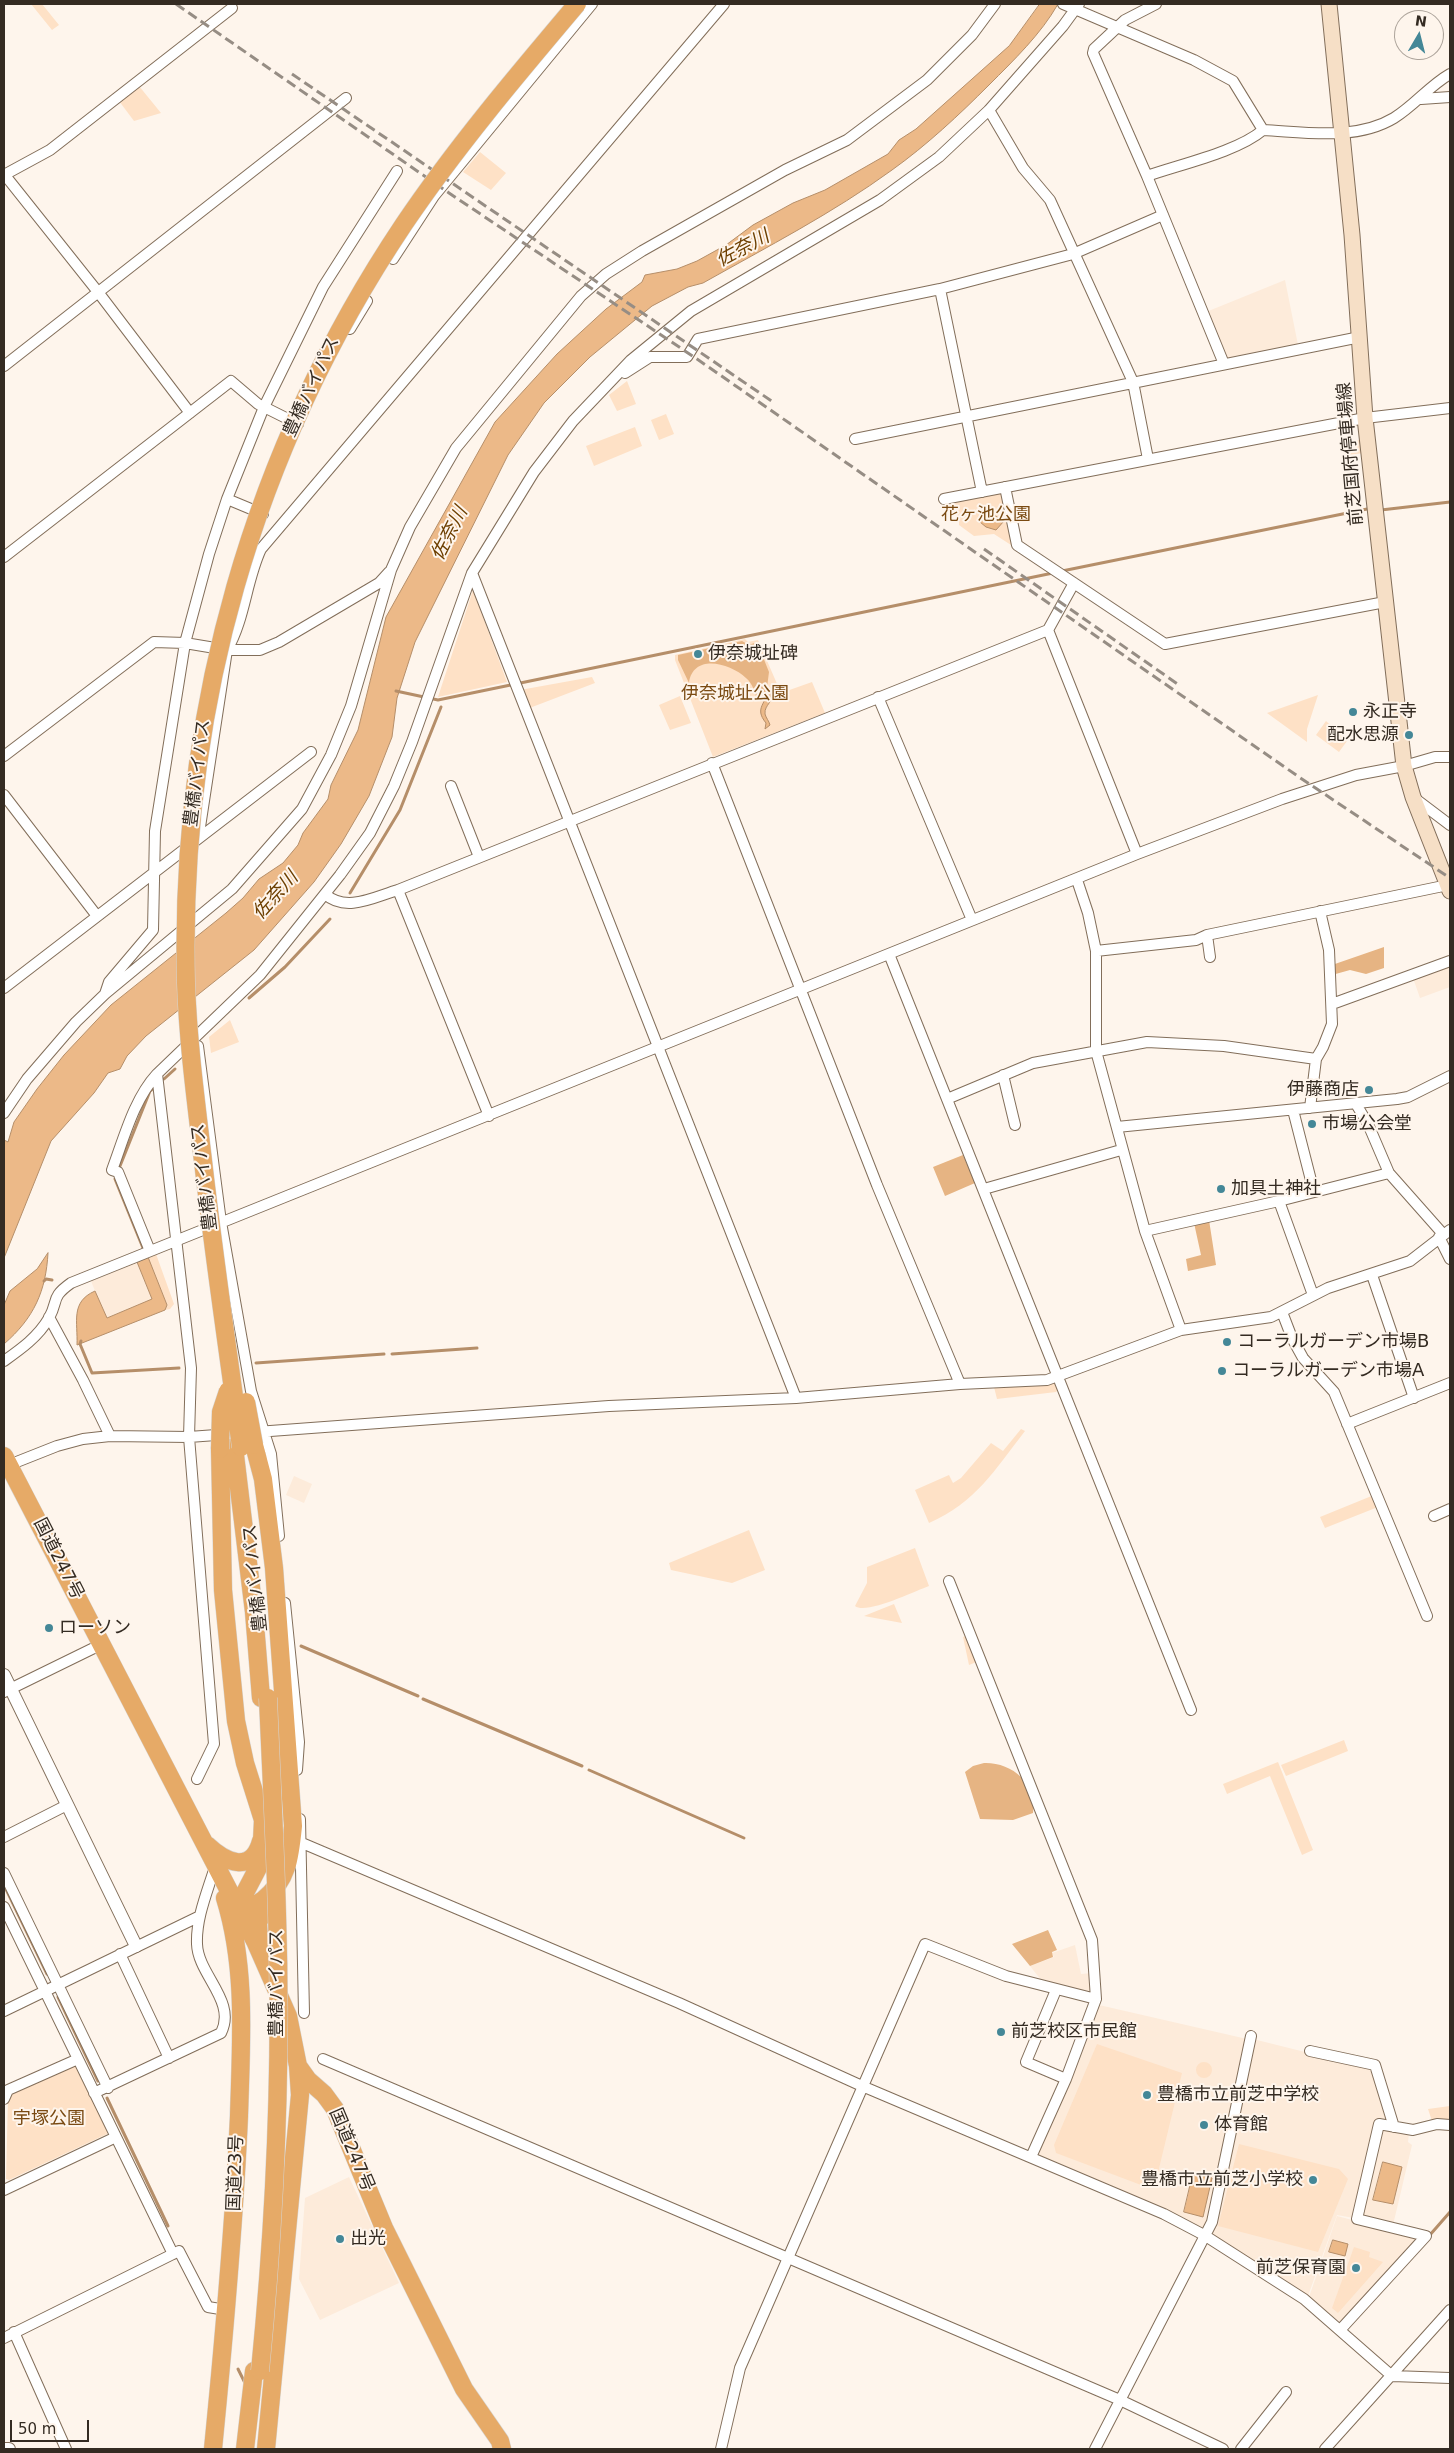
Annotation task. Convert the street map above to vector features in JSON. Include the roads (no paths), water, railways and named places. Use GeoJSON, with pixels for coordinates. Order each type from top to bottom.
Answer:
{"type":"FeatureCollection","features":[{"type":"Feature","properties":{"kind":"highway","name":"豊橋バイパス"},"geometry":{"type":"LineString","coordinates":[[237,1447],[190,1112],[179,986],[178,919],[186,797],[210,659],[225,597],[249,516],[292,408],[329,333],[372,261],[445,157],[569,4]]}},
{"type":"Feature","properties":{"kind":"highway","name":"豊橋バイパス"},"geometry":{"type":"LineString","coordinates":[[251,2449],[265,2325],[272,2220],[278,2052],[277,1915],[265,1698],[189,1034],[186,909],[193,798],[202,729],[235,581],[256,518],[298,411],[336,337],[377,266],[406,221],[518,74],[577,4]]}},
{"type":"Feature","properties":{"kind":"highway"},"geometry":{"type":"LineString","coordinates":[[237,1447],[223,1590],[236,1721],[264,1826],[261,1862],[231,1902],[253,1906],[278,1885]]}},
{"type":"Feature","properties":{"kind":"highway"},"geometry":{"type":"LineString","coordinates":[[237,1447],[264,1479],[274,1568],[292,1826],[288,1857],[278,1885],[258,1922],[261,1954]]}},
{"type":"Feature","properties":{"kind":"highway","name":"国道247号"},"geometry":{"type":"LineString","coordinates":[[6,1463],[204,1843],[231,1902]]}},
{"type":"Feature","properties":{"kind":"highway","name":"豊橋バイパス"},"geometry":{"type":"LineString","coordinates":[[245,2449],[254,2371],[265,2229],[272,2052],[272,1915],[265,1698]]}},
{"type":"Feature","properties":{"kind":"highway","name":"国道247号"},"geometry":{"type":"LineString","coordinates":[[166,1770],[213,1873],[261,1954],[288,2016],[298,2066],[335,2109],[388,2237],[464,2389],[500,2441],[502,2449]]}},
{"type":"Feature","properties":{"kind":"highway"},"geometry":{"type":"LineString","coordinates":[[204,1843],[220,1857],[232,1862],[245,1862],[259,1848],[264,1826]]}},
{"type":"Feature","properties":{"kind":"highway","name":"国道23号"},"geometry":{"type":"LineString","coordinates":[[213,2449],[234,2217],[242,2037],[238,1956],[231,1902]]}},
{"type":"Feature","properties":{"kind":"highway"},"geometry":{"type":"LineString","coordinates":[[266,2449],[300,2095],[298,2066]]}},
{"type":"Feature","properties":{"kind":"main road","name":"前芝国府停車場線"},"geometry":{"type":"LineString","coordinates":[[1329,4],[1360,337],[1365,418],[1404,766],[1413,797],[1449,888]]}},
{"type":"Feature","properties":{"kind":"street"},"geometry":{"type":"LineString","coordinates":[[198,839],[227,650],[235,636],[266,515],[286,462],[334,358],[369,297],[434,196],[592,4]]}},
{"type":"Feature","properties":{"kind":"street"},"geometry":{"type":"LineString","coordinates":[[249,577],[260,549],[267,540],[724,4]]}},
{"type":"Feature","properties":{"kind":"street"},"geometry":{"type":"LineString","coordinates":[[4,1113],[50,1050],[105,994],[232,889],[302,809],[331,755],[351,706],[391,570],[410,527],[456,448],[581,296],[606,274],[642,251],[785,170],[847,140],[927,80],[972,35],[994,4]]}},
{"type":"Feature","properties":{"kind":"street"},"geometry":{"type":"LineString","coordinates":[[1156,4],[1125,20],[1094,49],[1093,53],[1147,176],[1224,364]]}},
{"type":"Feature","properties":{"kind":"street"},"geometry":{"type":"LineString","coordinates":[[150,1251],[118,1172],[112,1170],[139,1101],[149,1082],[260,975],[325,894],[370,833],[394,786],[438,671],[472,573],[506,514],[552,447],[573,421],[631,360],[691,311],[880,200],[939,157],[988,110],[1072,7],[1194,60],[1233,81],[1263,130]]}},
{"type":"Feature","properties":{"kind":"street"},"geometry":{"type":"LineString","coordinates":[[190,413],[98,292],[4,174],[50,150],[232,8]]}},
{"type":"Feature","properties":{"kind":"street"},"geometry":{"type":"LineString","coordinates":[[1147,176],[1252,139],[1263,130],[1342,133],[1365,130],[1393,119],[1421,99],[1433,84],[1450,74]]}},
{"type":"Feature","properties":{"kind":"street"},"geometry":{"type":"LineString","coordinates":[[1421,99],[1450,97]]}},
{"type":"Feature","properties":{"kind":"street"},"geometry":{"type":"LineString","coordinates":[[4,366],[346,98]]}},
{"type":"Feature","properties":{"kind":"street"},"geometry":{"type":"LineString","coordinates":[[988,110],[1022,168],[1050,200],[1132,382],[1148,459]]}},
{"type":"Feature","properties":{"kind":"street"},"geometry":{"type":"LineString","coordinates":[[105,994],[109,982],[153,930],[153,873],[159,794],[185,643],[209,554],[227,499],[264,407],[323,287],[397,171]]}},
{"type":"Feature","properties":{"kind":"street"},"geometry":{"type":"LineString","coordinates":[[615,379],[650,357],[687,357],[698,338],[940,289],[1073,254],[1163,215]]}},
{"type":"Feature","properties":{"kind":"street"},"geometry":{"type":"LineString","coordinates":[[940,289],[982,492]]}},
{"type":"Feature","properties":{"kind":"street"},"geometry":{"type":"LineString","coordinates":[[855,440],[1360,337]]}},
{"type":"Feature","properties":{"kind":"street"},"geometry":{"type":"LineString","coordinates":[[4,558],[232,381],[258,404],[302,426]]}},
{"type":"Feature","properties":{"kind":"street"},"geometry":{"type":"LineString","coordinates":[[944,500],[1365,418],[1450,408]]}},
{"type":"Feature","properties":{"kind":"street"},"geometry":{"type":"LineString","coordinates":[[1005,487],[1017,545],[1165,644],[1385,602]]}},
{"type":"Feature","properties":{"kind":"street"},"geometry":{"type":"LineString","coordinates":[[227,499],[266,515]]}},
{"type":"Feature","properties":{"kind":"street"},"geometry":{"type":"LineString","coordinates":[[4,756],[147,645],[158,641],[185,643],[227,650],[260,650],[280,642],[379,583],[391,570]]}},
{"type":"Feature","properties":{"kind":"street"},"geometry":{"type":"LineString","coordinates":[[472,573],[568,822],[796,1398]]}},
{"type":"Feature","properties":{"kind":"street"},"geometry":{"type":"LineString","coordinates":[[325,894],[332,901],[350,904],[398,890],[1048,630],[1074,582]]}},
{"type":"Feature","properties":{"kind":"street"},"geometry":{"type":"LineString","coordinates":[[1048,630],[1137,854]]}},
{"type":"Feature","properties":{"kind":"street"},"geometry":{"type":"LineString","coordinates":[[878,697],[972,920]]}},
{"type":"Feature","properties":{"kind":"street"},"geometry":{"type":"LineString","coordinates":[[4,988],[311,752]]}},
{"type":"Feature","properties":{"kind":"street"},"geometry":{"type":"LineString","coordinates":[[4,1362],[29,1344],[49,1318],[58,1292],[70,1283],[489,1116],[972,920],[1077,880],[1137,854],[1282,799],[1356,775],[1404,766],[1435,757],[1450,756]]}},
{"type":"Feature","properties":{"kind":"street"},"geometry":{"type":"LineString","coordinates":[[712,763],[877,1185],[960,1384]]}},
{"type":"Feature","properties":{"kind":"street"},"geometry":{"type":"LineString","coordinates":[[451,786],[479,857]]}},
{"type":"Feature","properties":{"kind":"street"},"geometry":{"type":"LineString","coordinates":[[4,795],[97,916]]}},
{"type":"Feature","properties":{"kind":"street"},"geometry":{"type":"LineString","coordinates":[[1413,797],[1450,824]]}},
{"type":"Feature","properties":{"kind":"street"},"geometry":{"type":"LineString","coordinates":[[1077,880],[1088,913],[1096,951],[1096,1051],[1117,1127],[1121,1150],[1145,1231],[1181,1330]]}},
{"type":"Feature","properties":{"kind":"street"},"geometry":{"type":"LineString","coordinates":[[1096,951],[1196,940],[1207,935],[1449,888]]}},
{"type":"Feature","properties":{"kind":"street"},"geometry":{"type":"LineString","coordinates":[[398,890],[489,1116]]}},
{"type":"Feature","properties":{"kind":"street"},"geometry":{"type":"LineString","coordinates":[[1310,1108],[1316,1059],[1330,1031],[1332,1004],[1328,938],[1320,912]]}},
{"type":"Feature","properties":{"kind":"street"},"geometry":{"type":"LineString","coordinates":[[1207,935],[1210,957]]}},
{"type":"Feature","properties":{"kind":"street"},"geometry":{"type":"LineString","coordinates":[[889,954],[1191,1710]]}},
{"type":"Feature","properties":{"kind":"street"},"geometry":{"type":"LineString","coordinates":[[1332,1004],[1450,961]]}},
{"type":"Feature","properties":{"kind":"street"},"geometry":{"type":"LineString","coordinates":[[197,1035],[221,1222],[251,1391],[271,1454],[298,1732],[296,1761],[302,1843],[304,2013]]}},
{"type":"Feature","properties":{"kind":"street"},"geometry":{"type":"LineString","coordinates":[[947,1099],[1034,1063],[1147,1042],[1224,1046],[1316,1059]]}},
{"type":"Feature","properties":{"kind":"street"},"geometry":{"type":"LineString","coordinates":[[157,1074],[191,1368],[189,1437],[214,1744],[197,1779]]}},
{"type":"Feature","properties":{"kind":"street"},"geometry":{"type":"LineString","coordinates":[[1004,1075],[1015,1125]]}},
{"type":"Feature","properties":{"kind":"street"},"geometry":{"type":"LineString","coordinates":[[1117,1127],[1356,1104],[1408,1097],[1450,1076]]}},
{"type":"Feature","properties":{"kind":"street"},"geometry":{"type":"LineString","coordinates":[[1356,1104],[1368,1124],[1389,1173],[1444,1234],[1450,1259]]}},
{"type":"Feature","properties":{"kind":"street"},"geometry":{"type":"LineString","coordinates":[[1293,1110],[1314,1192]]}},
{"type":"Feature","properties":{"kind":"street"},"geometry":{"type":"LineString","coordinates":[[984,1189],[1121,1150]]}},
{"type":"Feature","properties":{"kind":"street"},"geometry":{"type":"LineString","coordinates":[[1145,1231],[1279,1201],[1389,1173]]}},
{"type":"Feature","properties":{"kind":"street"},"geometry":{"type":"LineString","coordinates":[[1279,1201],[1313,1295]]}},
{"type":"Feature","properties":{"kind":"street"},"geometry":{"type":"LineString","coordinates":[[6,1463],[83,1438],[110,1436],[189,1437],[264,1429],[609,1406],[796,1398],[960,1384],[1047,1380],[1058,1378],[1181,1330],[1271,1316],[1282,1312],[1313,1295],[1410,1261],[1444,1234]]}},
{"type":"Feature","properties":{"kind":"street"},"geometry":{"type":"LineString","coordinates":[[1372,1275],[1414,1398]]}},
{"type":"Feature","properties":{"kind":"street"},"geometry":{"type":"LineString","coordinates":[[1282,1312],[1299,1351],[1334,1392],[1427,1616]]}},
{"type":"Feature","properties":{"kind":"street"},"geometry":{"type":"LineString","coordinates":[[49,1318],[83,1380],[110,1436]]}},
{"type":"Feature","properties":{"kind":"street"},"geometry":{"type":"LineString","coordinates":[[1347,1424],[1450,1383]]}},
{"type":"Feature","properties":{"kind":"street"},"geometry":{"type":"LineString","coordinates":[[1434,1516],[1450,1509]]}},
{"type":"Feature","properties":{"kind":"street"},"geometry":{"type":"LineString","coordinates":[[949,1580],[1092,1940],[1096,1999],[1066,2079],[1031,2157]]}},
{"type":"Feature","properties":{"kind":"street"},"geometry":{"type":"LineString","coordinates":[[7,1691],[102,1644]]}},
{"type":"Feature","properties":{"kind":"street"},"geometry":{"type":"LineString","coordinates":[[4,1675],[7,1691],[67,1805],[136,1946]]}},
{"type":"Feature","properties":{"kind":"street"},"geometry":{"type":"LineString","coordinates":[[4,1837],[67,1805]]}},
{"type":"Feature","properties":{"kind":"street"},"geometry":{"type":"LineString","coordinates":[[302,1843],[679,2003],[862,2086],[1164,2214],[1204,2235],[1304,2299],[1392,2376],[1450,2378]]}},
{"type":"Feature","properties":{"kind":"street"},"geometry":{"type":"LineString","coordinates":[[4,1873],[108,2088]]}},
{"type":"Feature","properties":{"kind":"street"},"geometry":{"type":"LineString","coordinates":[[94,2093],[108,2088],[220,2033],[224,2026],[223,2004],[200,1960],[197,1944],[200,1916],[213,1873]]}},
{"type":"Feature","properties":{"kind":"street"},"geometry":{"type":"LineString","coordinates":[[4,1907],[7,1924],[44,1991],[173,2254]]}},
{"type":"Feature","properties":{"kind":"street"},"geometry":{"type":"LineString","coordinates":[[4,2011],[200,1916]]}},
{"type":"Feature","properties":{"kind":"street"},"geometry":{"type":"LineString","coordinates":[[721,2449],[740,2368],[925,1944],[1006,1976],[1096,1999]]}},
{"type":"Feature","properties":{"kind":"street"},"geometry":{"type":"LineString","coordinates":[[120,1954],[169,2058]]}},
{"type":"Feature","properties":{"kind":"street"},"geometry":{"type":"LineString","coordinates":[[1056,1990],[1026,2062],[1066,2079]]}},
{"type":"Feature","properties":{"kind":"street"},"geometry":{"type":"LineString","coordinates":[[1095,2449],[1212,2222],[1251,2036]]}},
{"type":"Feature","properties":{"kind":"street"},"geometry":{"type":"LineString","coordinates":[[1310,2050],[1375,2065],[1394,2127]]}},
{"type":"Feature","properties":{"kind":"street"},"geometry":{"type":"LineString","coordinates":[[4,2099],[8,2090],[78,2059]]}},
{"type":"Feature","properties":{"kind":"street"},"geometry":{"type":"LineString","coordinates":[[323,2059],[1120,2400],[1223,2449]]}},
{"type":"Feature","properties":{"kind":"street"},"geometry":{"type":"LineString","coordinates":[[1340,2330],[1426,2236],[1357,2219],[1379,2124],[1413,2130],[1437,2124],[1450,2125]]}},
{"type":"Feature","properties":{"kind":"street"},"geometry":{"type":"LineString","coordinates":[[4,2190],[116,2137]]}},
{"type":"Feature","properties":{"kind":"street"},"geometry":{"type":"LineString","coordinates":[[4,2338],[179,2251],[208,2307],[226,2310]]}},
{"type":"Feature","properties":{"kind":"street"},"geometry":{"type":"LineString","coordinates":[[1325,2449],[1450,2310]]}},
{"type":"Feature","properties":{"kind":"street"},"geometry":{"type":"LineString","coordinates":[[14,2332],[66,2449]]}},
{"type":"Feature","properties":{"kind":"street"},"geometry":{"type":"LineString","coordinates":[[1241,2449],[1286,2392]]}},
{"type":"Feature","properties":{"kind":"street"},"geometry":{"type":"LineString","coordinates":[[4,2449],[9,2449]]}},
{"type":"Feature","properties":{"kind":"water","name":"佐奈川"},"geometry":{"type":"Polygon","coordinates":[[[1040,4],[1058,4],[1044,26],[1017,56],[966,107],[918,150],[847,201],[703,283],[688,287],[652,306],[590,357],[544,403],[508,455],[415,642],[397,698],[392,737],[369,796],[341,844],[314,882],[254,950],[146,1036],[127,1056],[120,1069],[108,1073],[94,1093],[51,1141],[4,1258],[4,1140],[8,1142],[14,1122],[64,1055],[111,1005],[226,913],[243,898],[259,879],[283,863],[298,845],[303,833],[328,799],[331,785],[358,730],[386,617],[495,422],[557,354],[606,309],[642,282],[645,275],[677,269],[697,261],[726,245],[753,225],[793,203],[825,190],[888,154],[899,140],[916,129],[1009,46],[1040,4]]]}},
{"type":"Feature","properties":{"kind":"water"},"geometry":{"type":"Polygon","coordinates":[[[990,513],[1004,521],[996,530],[986,527],[980,522],[983,516],[990,513]]]}},
{"type":"Feature","properties":{"kind":"water"},"geometry":{"type":"Polygon","coordinates":[[[767,689],[770,690],[771,698],[765,714],[770,725],[765,729],[766,723],[762,718],[761,709],[767,689]]]}},
{"type":"Feature","properties":{"kind":"water"},"geometry":{"type":"Polygon","coordinates":[[[48,1253],[41,1292],[31,1314],[4,1344],[4,1305],[10,1291],[37,1269],[48,1253]]]}},
{"type":"Feature","properties":{"kind":"water"},"geometry":{"type":"Polygon","coordinates":[[[148,1257],[167,1305],[165,1310],[77,1345],[77,1313],[79,1307],[87,1296],[95,1291],[107,1318],[152,1299],[137,1262],[148,1257]]]}},
{"type":"Feature","properties":{"kind":"water"},"geometry":{"type":"Polygon","coordinates":[[[1383,2162],[1402,2167],[1393,2204],[1373,2200],[1383,2162]]]}},
{"type":"Feature","properties":{"kind":"water"},"geometry":{"type":"Polygon","coordinates":[[[1193,2174],[1212,2178],[1203,2217],[1184,2212],[1193,2174]]]}},
{"type":"Feature","properties":{"kind":"water"},"geometry":{"type":"Polygon","coordinates":[[[1333,2240],[1348,2244],[1345,2256],[1329,2252],[1333,2240]]]}},
{"type":"Feature","properties":{"kind":"waterway"},"geometry":{"type":"LineString","coordinates":[[1381,510],[1450,502]]}},
{"type":"Feature","properties":{"kind":"waterway"},"geometry":{"type":"LineString","coordinates":[[1062,571],[1372,508]]}},
{"type":"Feature","properties":{"kind":"waterway"},"geometry":{"type":"LineString","coordinates":[[396,691],[438,700],[1053,573]]}},
{"type":"Feature","properties":{"kind":"waterway"},"geometry":{"type":"LineString","coordinates":[[350,893],[400,810],[441,707]]}},
{"type":"Feature","properties":{"kind":"waterway"},"geometry":{"type":"LineString","coordinates":[[249,998],[285,967],[330,919]]}},
{"type":"Feature","properties":{"kind":"waterway"},"geometry":{"type":"LineString","coordinates":[[164,1079],[175,1069]]}},
{"type":"Feature","properties":{"kind":"waterway"},"geometry":{"type":"LineString","coordinates":[[120,1166],[150,1091],[154,1088]]}},
{"type":"Feature","properties":{"kind":"waterway"},"geometry":{"type":"LineString","coordinates":[[115,1179],[143,1248]]}},
{"type":"Feature","properties":{"kind":"waterway"},"geometry":{"type":"LineString","coordinates":[[44,1281],[46,1279],[52,1280]]}},
{"type":"Feature","properties":{"kind":"waterway"},"geometry":{"type":"LineString","coordinates":[[81,1341],[80,1344],[92,1373],[179,1368]]}},
{"type":"Feature","properties":{"kind":"waterway"},"geometry":{"type":"LineString","coordinates":[[392,1354],[477,1348]]}},
{"type":"Feature","properties":{"kind":"waterway"},"geometry":{"type":"LineString","coordinates":[[256,1363],[384,1354]]}},
{"type":"Feature","properties":{"kind":"waterway"},"geometry":{"type":"LineString","coordinates":[[301,1646],[418,1696]]}},
{"type":"Feature","properties":{"kind":"waterway"},"geometry":{"type":"LineString","coordinates":[[423,1699],[582,1766]]}},
{"type":"Feature","properties":{"kind":"waterway"},"geometry":{"type":"LineString","coordinates":[[589,1770],[744,1838]]}},
{"type":"Feature","properties":{"kind":"waterway"},"geometry":{"type":"LineString","coordinates":[[4,1885],[47,1974]]}},
{"type":"Feature","properties":{"kind":"waterway"},"geometry":{"type":"LineString","coordinates":[[58,1997],[98,2081]]}},
{"type":"Feature","properties":{"kind":"waterway"},"geometry":{"type":"LineString","coordinates":[[107,2098],[168,2226]]}},
{"type":"Feature","properties":{"kind":"waterway"},"geometry":{"type":"LineString","coordinates":[[1429,2236],[1450,2212]]}},
{"type":"Feature","properties":{"kind":"waterway"},"geometry":{"type":"LineString","coordinates":[[238,2369],[245,2383]]}},
{"type":"Feature","properties":{"kind":"railway"},"geometry":{"type":"LineString","coordinates":[[176,4],[449,193],[697,359],[1299,777],[1450,878]]}},
{"type":"Feature","properties":{"kind":"railway"},"geometry":{"type":"LineString","coordinates":[[292,74],[773,402]]}},
{"type":"Feature","properties":{"kind":"railway"},"geometry":{"type":"LineString","coordinates":[[984,549],[1179,685]]}},
{"type":"Feature","properties":{"kind":"place","name":"伊奈城址碑"},"geometry":{"type":"Point","coordinates":[698,654]}},
{"type":"Feature","properties":{"kind":"place","name":"永正寺"},"geometry":{"type":"Point","coordinates":[1353,712]}},
{"type":"Feature","properties":{"kind":"place","name":"配水思源"},"geometry":{"type":"Point","coordinates":[1409,735]}},
{"type":"Feature","properties":{"kind":"place","name":"伊藤商店"},"geometry":{"type":"Point","coordinates":[1369,1090]}},
{"type":"Feature","properties":{"kind":"place","name":"市場公会堂"},"geometry":{"type":"Point","coordinates":[1312,1124]}},
{"type":"Feature","properties":{"kind":"place","name":"加具土神社"},"geometry":{"type":"Point","coordinates":[1221,1189]}},
{"type":"Feature","properties":{"kind":"place","name":"コーラルガーデン市場B"},"geometry":{"type":"Point","coordinates":[1227,1342]}},
{"type":"Feature","properties":{"kind":"place","name":"コーラルガーデン市場A"},"geometry":{"type":"Point","coordinates":[1222,1371]}},
{"type":"Feature","properties":{"kind":"place","name":"ローソン"},"geometry":{"type":"Point","coordinates":[49,1628]}},
{"type":"Feature","properties":{"kind":"place","name":"前芝校区市民館"},"geometry":{"type":"Point","coordinates":[1001,2032]}},
{"type":"Feature","properties":{"kind":"place","name":"豊橋市立前芝中学校"},"geometry":{"type":"Point","coordinates":[1147,2095]}},
{"type":"Feature","properties":{"kind":"place","name":"体育館"},"geometry":{"type":"Point","coordinates":[1204,2125]}},
{"type":"Feature","properties":{"kind":"place","name":"豊橋市立前芝小学校"},"geometry":{"type":"Point","coordinates":[1313,2180]}},
{"type":"Feature","properties":{"kind":"place","name":"出光"},"geometry":{"type":"Point","coordinates":[340,2239]}},
{"type":"Feature","properties":{"kind":"place","name":"前芝保育園"},"geometry":{"type":"Point","coordinates":[1356,2268]}},
{"type":"Feature","properties":{"kind":"park label","name":"花ヶ池公園"},"geometry":{"type":"Point","coordinates":[986,515]}},
{"type":"Feature","properties":{"kind":"park label","name":"伊奈城址公園"},"geometry":{"type":"Point","coordinates":[735,694]}},
{"type":"Feature","properties":{"kind":"park label","name":"宇塚公園"},"geometry":{"type":"Point","coordinates":[49,2119]}}]}
